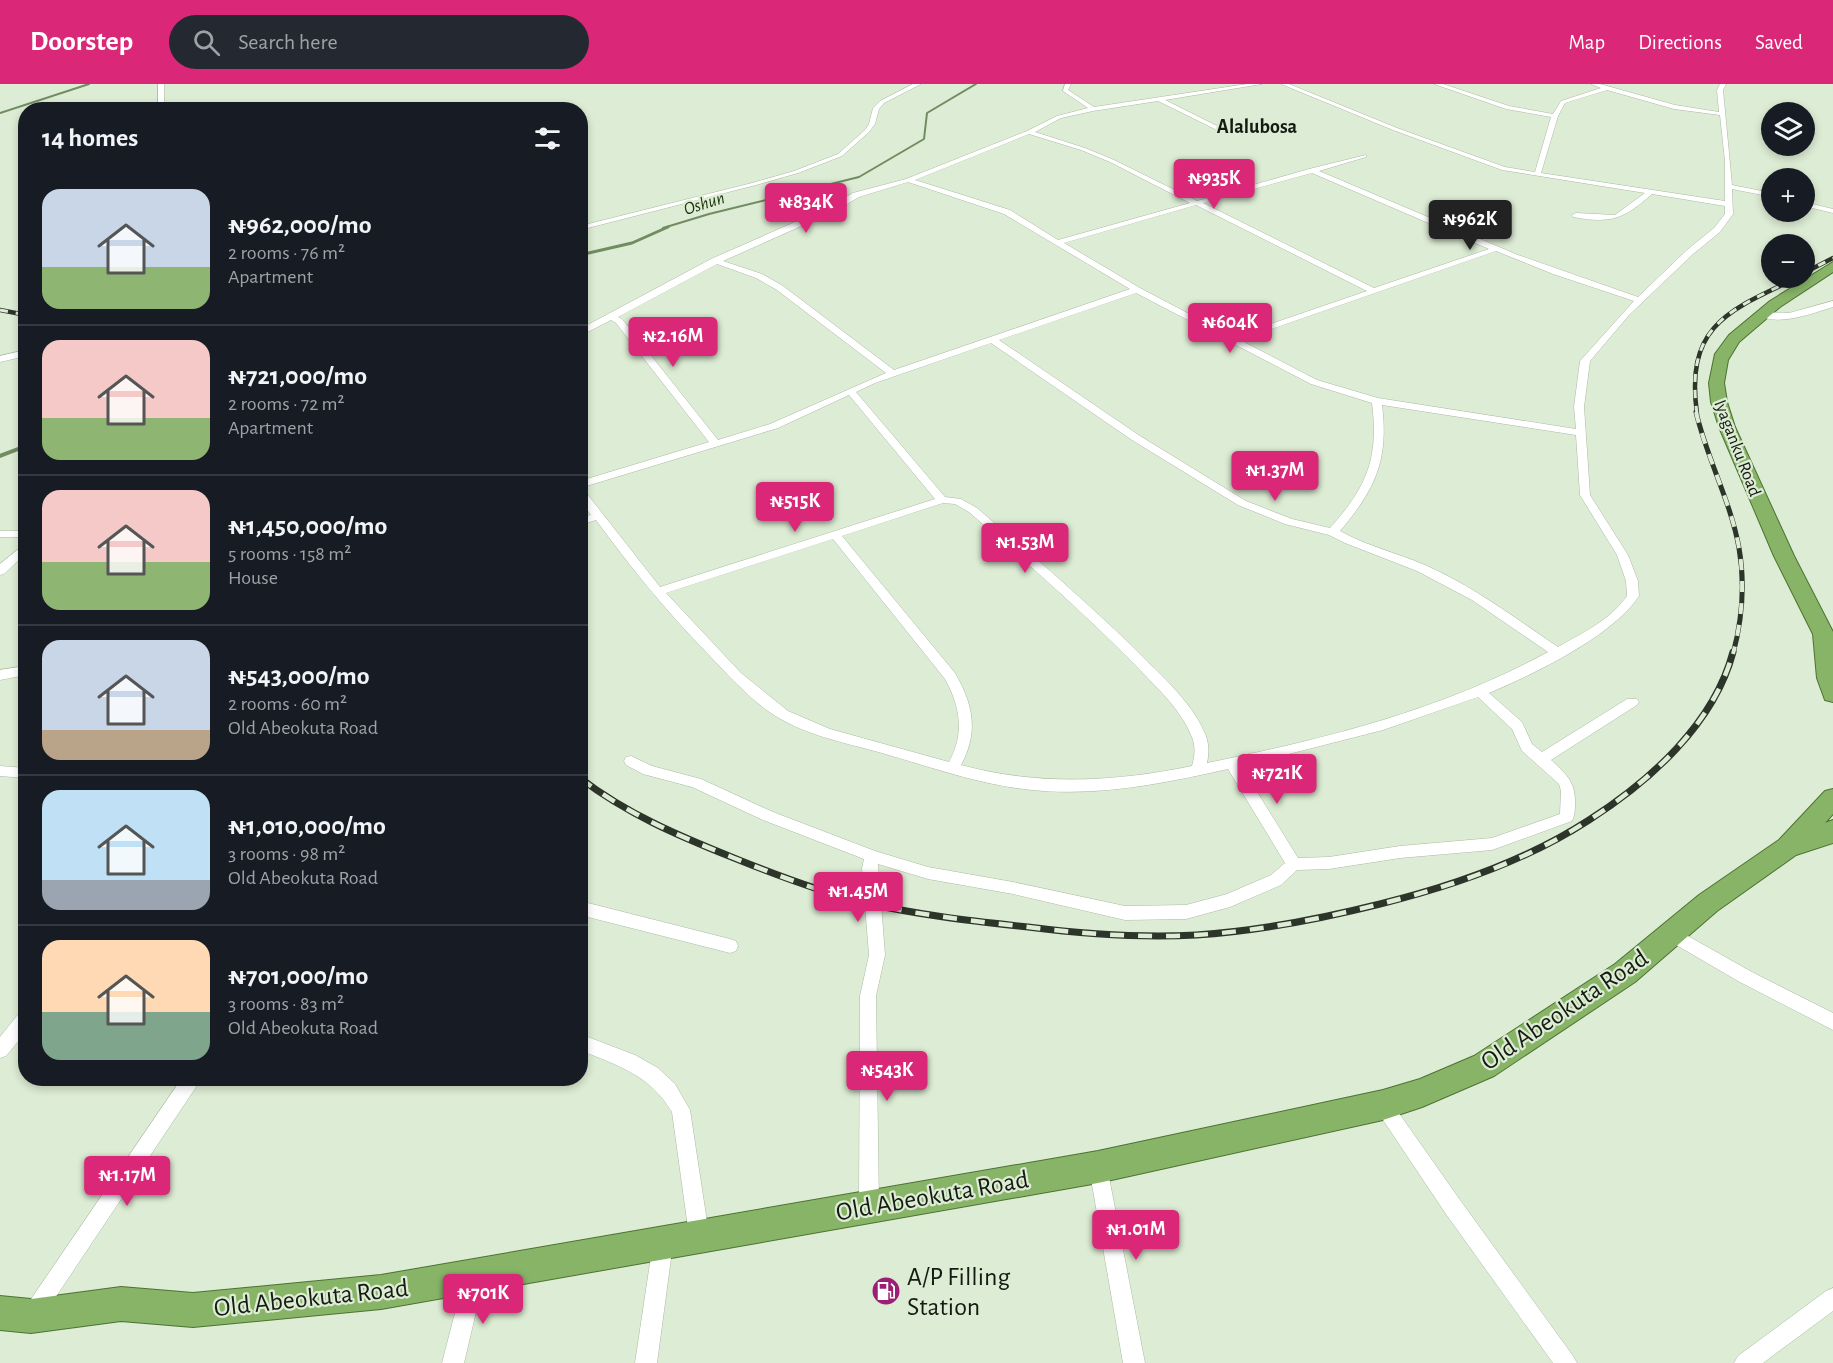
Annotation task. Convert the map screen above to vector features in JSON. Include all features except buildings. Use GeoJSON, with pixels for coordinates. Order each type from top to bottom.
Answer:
{"type":"FeatureCollection","features":[{"type":"Feature","properties":{"kind":"highway","name":"Iyaganku Road"},"geometry":{"type":"LineString","coordinates":[[1833,266],[1763,315],[1725,350],[1720,363],[1717,391],[1721,410],[1758,501],[1828,642],[1828,678],[1833,694]]}},
{"type":"Feature","properties":{"kind":"highway","name":"Old Abeokuta Road"},"geometry":{"type":"LineString","coordinates":[[0,1313],[31,1316],[121,1304],[193,1310],[381,1292],[1098,1167],[1383,1105],[1422,1093],[1484,1066],[1558,1019],[1625,973],[1708,903],[1788,847],[1833,798]]}},
{"type":"Feature","properties":{"kind":"highway","name":"Old Abeokuta Road"},"geometry":{"type":"LineString","coordinates":[[1788,847],[1822,837],[1833,830]]}},
{"type":"Feature","properties":{"kind":"street"},"geometry":{"type":"LineString","coordinates":[[161,84],[161,102]]}},
{"type":"Feature","properties":{"kind":"street"},"geometry":{"type":"LineString","coordinates":[[588,226],[754,184],[796,172],[840,155],[867,131],[872,124],[876,108],[882,102],[918,84]]}},
{"type":"Feature","properties":{"kind":"street"},"geometry":{"type":"LineString","coordinates":[[1068,84],[1065,90],[1068,93],[1093,109]]}},
{"type":"Feature","properties":{"kind":"street"},"geometry":{"type":"LineString","coordinates":[[588,329],[714,261],[832,209],[856,195],[908,180],[1029,132],[1059,117],[1093,109],[1259,84]]}},
{"type":"Feature","properties":{"kind":"street"},"geometry":{"type":"LineString","coordinates":[[1284,84],[1485,163],[1537,175],[1728,204]]}},
{"type":"Feature","properties":{"kind":"street"},"geometry":{"type":"LineString","coordinates":[[1437,84],[1515,110],[1555,116]]}},
{"type":"Feature","properties":{"kind":"street"},"geometry":{"type":"LineString","coordinates":[[1594,84],[1674,107],[1724,114]]}},
{"type":"Feature","properties":{"kind":"street"},"geometry":{"type":"LineString","coordinates":[[588,503],[657,592],[731,670],[763,699],[792,719],[811,727],[952,768],[1004,780],[1048,786],[1123,784],[1198,771],[1321,744],[1480,693],[1558,653],[1614,620],[1633,596],[1632,574],[1618,546],[1591,507],[1586,495],[1579,406],[1585,361],[1640,300],[1724,222],[1729,214],[1724,114],[1720,90],[1723,84]]}},
{"type":"Feature","properties":{"kind":"street"},"geometry":{"type":"LineString","coordinates":[[1537,175],[1555,116],[1567,99],[1606,88]]}},
{"type":"Feature","properties":{"kind":"street"},"geometry":{"type":"LineString","coordinates":[[1158,99],[1217,128]]}},
{"type":"Feature","properties":{"kind":"street"},"geometry":{"type":"LineString","coordinates":[[1029,132],[1092,153],[1372,290]]}},
{"type":"Feature","properties":{"kind":"street"},"geometry":{"type":"LineString","coordinates":[[1058,242],[1364,156]]}},
{"type":"Feature","properties":{"kind":"street"},"geometry":{"type":"LineString","coordinates":[[1311,170],[1586,283],[1640,300]]}},
{"type":"Feature","properties":{"kind":"street"},"geometry":{"type":"LineString","coordinates":[[908,180],[995,206],[1137,290],[1314,382],[1377,401],[1582,433]]}},
{"type":"Feature","properties":{"kind":"street"},"geometry":{"type":"LineString","coordinates":[[1728,186],[1761,193]]}},
{"type":"Feature","properties":{"kind":"street"},"geometry":{"type":"LineString","coordinates":[[1576,214],[1605,219],[1618,218],[1649,193]]}},
{"type":"Feature","properties":{"kind":"street"},"geometry":{"type":"LineString","coordinates":[[1815,207],[1833,211]]}},
{"type":"Feature","properties":{"kind":"street"},"geometry":{"type":"LineString","coordinates":[[1232,340],[1498,248]]}},
{"type":"Feature","properties":{"kind":"street"},"geometry":{"type":"LineString","coordinates":[[714,261],[759,276],[780,288],[893,374]]}},
{"type":"Feature","properties":{"kind":"street"},"geometry":{"type":"LineString","coordinates":[[588,483],[774,426],[893,374],[1137,290]]}},
{"type":"Feature","properties":{"kind":"street"},"geometry":{"type":"LineString","coordinates":[[1763,315],[1784,316],[1833,304]]}},
{"type":"Feature","properties":{"kind":"street"},"geometry":{"type":"LineString","coordinates":[[612,317],[619,321],[716,444]]}},
{"type":"Feature","properties":{"kind":"street"},"geometry":{"type":"LineString","coordinates":[[991,339],[1136,438],[1233,498],[1289,522],[1333,532],[1349,541],[1447,581],[1476,597],[1558,653]]}},
{"type":"Feature","properties":{"kind":"street"},"geometry":{"type":"LineString","coordinates":[[0,359],[18,354]]}},
{"type":"Feature","properties":{"kind":"street"},"geometry":{"type":"LineString","coordinates":[[850,391],[942,500]]}},
{"type":"Feature","properties":{"kind":"street"},"geometry":{"type":"LineString","coordinates":[[1333,532],[1358,505],[1374,478],[1380,419],[1377,401]]}},
{"type":"Feature","properties":{"kind":"street"},"geometry":{"type":"LineString","coordinates":[[657,592],[942,500],[957,501],[973,510],[1056,581],[1166,688],[1187,713],[1198,734],[1203,752],[1198,771]]}},
{"type":"Feature","properties":{"kind":"street"},"geometry":{"type":"LineString","coordinates":[[588,519],[598,516]]}},
{"type":"Feature","properties":{"kind":"street"},"geometry":{"type":"LineString","coordinates":[[0,534],[18,534]]}},
{"type":"Feature","properties":{"kind":"street"},"geometry":{"type":"LineString","coordinates":[[836,536],[950,676],[961,695],[967,738],[962,754],[952,768]]}},
{"type":"Feature","properties":{"kind":"street"},"geometry":{"type":"LineString","coordinates":[[0,571],[18,554]]}},
{"type":"Feature","properties":{"kind":"street"},"geometry":{"type":"LineString","coordinates":[[0,675],[18,672]]}},
{"type":"Feature","properties":{"kind":"street"},"geometry":{"type":"LineString","coordinates":[[631,761],[648,770],[696,783],[768,816],[872,856],[928,873],[1013,888],[1125,913],[1186,912],[1230,900],[1276,880],[1294,864],[1492,844],[1567,817],[1568,791],[1565,781],[1527,747],[1517,726],[1480,693]]}},
{"type":"Feature","properties":{"kind":"street"},"geometry":{"type":"LineString","coordinates":[[1542,759],[1632,702]]}},
{"type":"Feature","properties":{"kind":"street"},"geometry":{"type":"LineString","coordinates":[[1232,764],[1294,864]]}},
{"type":"Feature","properties":{"kind":"street"},"geometry":{"type":"LineString","coordinates":[[0,771],[18,772]]}},
{"type":"Feature","properties":{"kind":"street"},"geometry":{"type":"LineString","coordinates":[[869,1207],[868,996],[877,955],[870,868],[872,856]]}},
{"type":"Feature","properties":{"kind":"street"},"geometry":{"type":"LineString","coordinates":[[588,910],[730,946]]}},
{"type":"Feature","properties":{"kind":"street"},"geometry":{"type":"LineString","coordinates":[[1672,934],[1744,976],[1833,1022]]}},
{"type":"Feature","properties":{"kind":"street"},"geometry":{"type":"LineString","coordinates":[[0,1050],[18,1028]]}},
{"type":"Feature","properties":{"kind":"street"},"geometry":{"type":"LineString","coordinates":[[588,1045],[629,1061],[652,1074],[669,1090],[681,1110],[699,1235]]}},
{"type":"Feature","properties":{"kind":"street"},"geometry":{"type":"LineString","coordinates":[[31,1316],[188,1086]]}},
{"type":"Feature","properties":{"kind":"street"},"geometry":{"type":"LineString","coordinates":[[1383,1105],[1453,1207],[1566,1363]]}},
{"type":"Feature","properties":{"kind":"street"},"geometry":{"type":"LineString","coordinates":[[1098,1167],[1134,1363]]}},
{"type":"Feature","properties":{"kind":"street"},"geometry":{"type":"LineString","coordinates":[[646,1363],[663,1243]]}},
{"type":"Feature","properties":{"kind":"street"},"geometry":{"type":"LineString","coordinates":[[453,1363],[474,1277]]}},
{"type":"Feature","properties":{"kind":"street"},"geometry":{"type":"LineString","coordinates":[[1745,1363],[1833,1298]]}},
{"type":"Feature","properties":{"kind":"waterway"},"geometry":{"type":"LineString","coordinates":[[34,102],[89,84]]}},
{"type":"Feature","properties":{"kind":"waterway","name":"Oshun"},"geometry":{"type":"LineString","coordinates":[[663,228],[709,214],[859,177],[924,139],[927,113],[976,84]]}},
{"type":"Feature","properties":{"kind":"waterway"},"geometry":{"type":"LineString","coordinates":[[0,113],[18,107]]}},
{"type":"Feature","properties":{"kind":"waterway","name":"Oshun"},"geometry":{"type":"LineString","coordinates":[[588,253],[632,243],[668,227]]}},
{"type":"Feature","properties":{"kind":"waterway","name":"Oshun"},"geometry":{"type":"LineString","coordinates":[[0,456],[18,449]]}},
{"type":"Feature","properties":{"kind":"railway"},"geometry":{"type":"LineString","coordinates":[[1815,267],[1833,258]]}},
{"type":"Feature","properties":{"kind":"railway"},"geometry":{"type":"LineString","coordinates":[[1697,414],[1695,384],[1698,360],[1705,341],[1716,325],[1731,312],[1777,288]]}},
{"type":"Feature","properties":{"kind":"railway"},"geometry":{"type":"LineString","coordinates":[[0,310],[18,313]]}},
{"type":"Feature","properties":{"kind":"railway"},"geometry":{"type":"LineString","coordinates":[[1696,412],[1739,548],[1742,601],[1733,654]]}},
{"type":"Feature","properties":{"kind":"railway"},"geometry":{"type":"LineString","coordinates":[[588,784],[616,803],[693,841],[797,882],[862,902],[903,911],[1070,932],[1154,936],[1219,933],[1312,919],[1407,897],[1488,871],[1565,835],[1612,805],[1656,769],[1677,748],[1711,703],[1724,678],[1733,652]]}},
{"type":"Feature","properties":{"kind":"place","name":"A/P Filling Station"},"geometry":{"type":"Point","coordinates":[886,1291]}},
{"type":"Feature","properties":{"kind":"district","name":"Alalubosa"},"geometry":{"type":"Point","coordinates":[1257,126]}}]}
